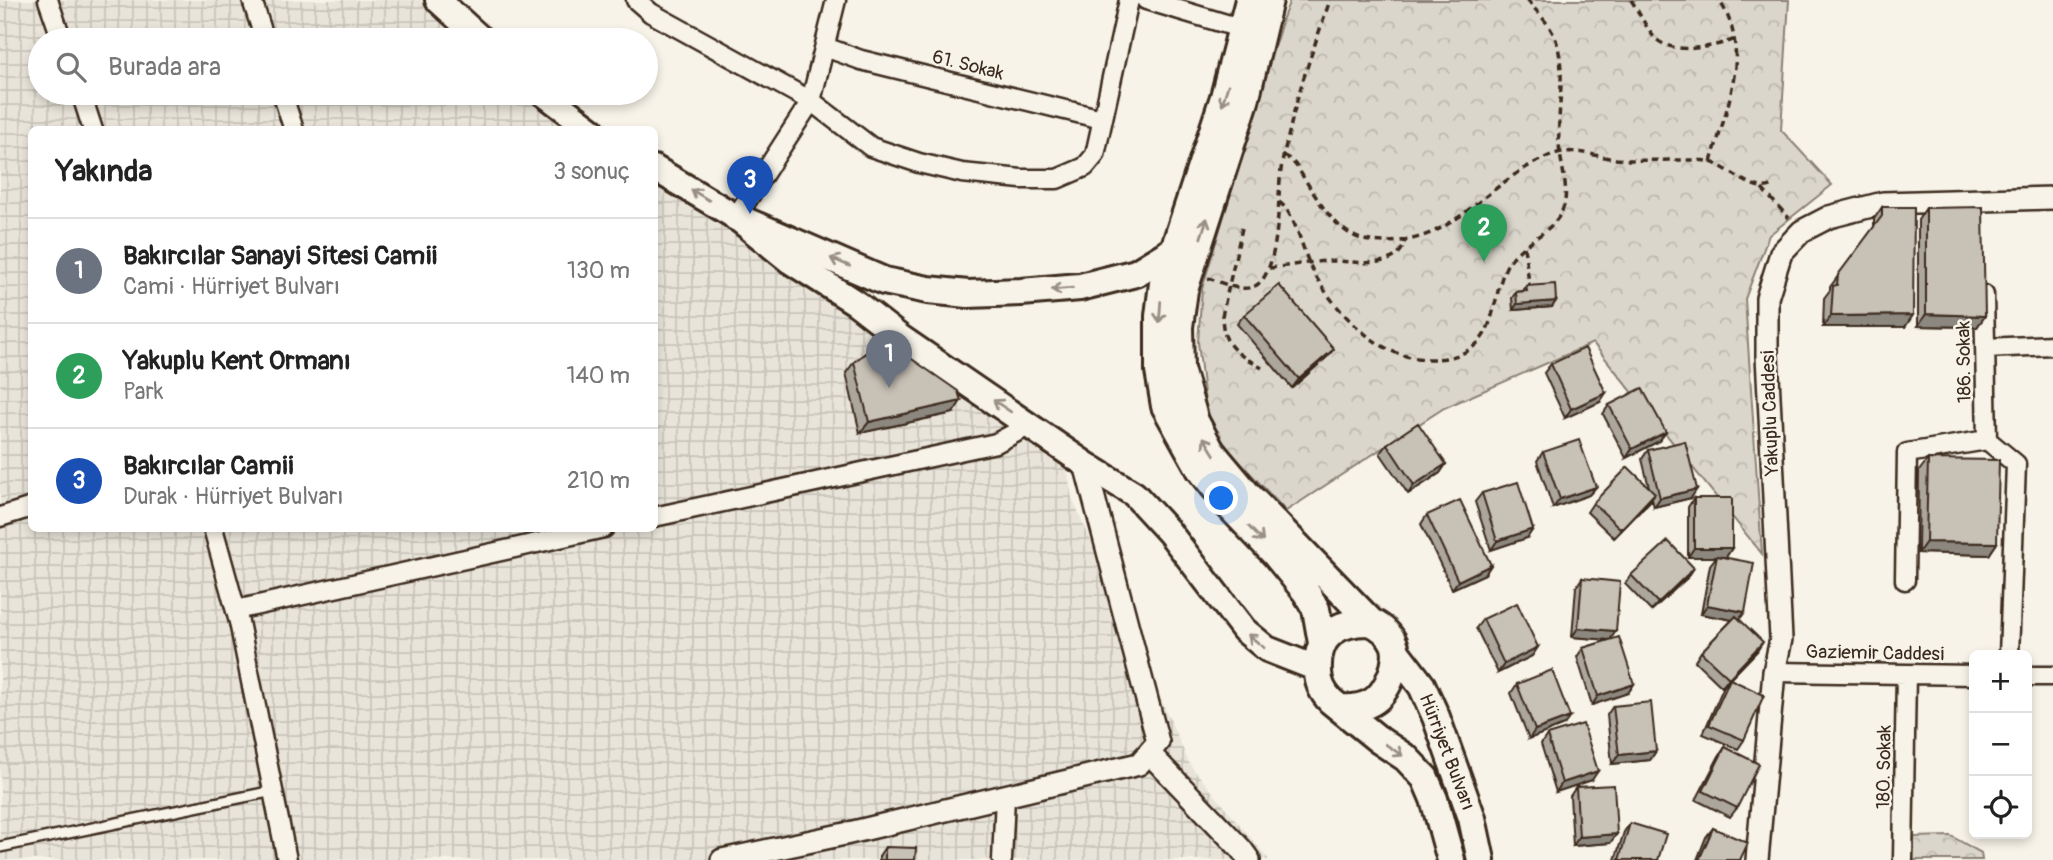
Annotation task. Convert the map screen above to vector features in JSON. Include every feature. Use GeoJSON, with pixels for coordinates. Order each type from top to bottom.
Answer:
{"type":"FeatureCollection","features":[{"type":"Feature","properties":{"kind":"main road"},"geometry":{"type":"LineString","coordinates":[[438,0],[469,28]]}},
{"type":"Feature","properties":{"kind":"main road"},"geometry":{"type":"LineString","coordinates":[[1235,0],[1250,40]]}},
{"type":"Feature","properties":{"kind":"main road"},"geometry":{"type":"LineString","coordinates":[[1249,0],[1250,40],[1245,101],[1184,290],[1179,327],[1180,369],[1195,421],[1211,451],[1248,495],[1371,622],[1382,627],[1394,642],[1396,652],[1389,683],[1383,694],[1360,707],[1340,708]]}},
{"type":"Feature","properties":{"kind":"main road"},"geometry":{"type":"LineString","coordinates":[[1269,0],[1224,97],[1172,251],[1163,283],[1159,316],[1159,371],[1165,406],[1200,470],[1306,592],[1316,609],[1322,643]]}},
{"type":"Feature","properties":{"kind":"main road"},"geometry":{"type":"LineString","coordinates":[[1250,40],[1281,0]]}},
{"type":"Feature","properties":{"kind":"main road"},"geometry":{"type":"LineString","coordinates":[[559,105],[587,126]]}},
{"type":"Feature","properties":{"kind":"main road"},"geometry":{"type":"LineString","coordinates":[[658,170],[736,218],[790,261],[856,303],[901,338],[1084,464],[1134,494],[1169,532],[1244,630],[1267,649],[1318,669]]}},
{"type":"Feature","properties":{"kind":"main road"},"geometry":{"type":"LineString","coordinates":[[736,218],[884,281],[968,294],[1080,287],[1136,273],[1172,251]]}},
{"type":"Feature","properties":{"kind":"main road"},"geometry":{"type":"LineString","coordinates":[[1371,622],[1349,623],[1327,635],[1317,658],[1318,679],[1326,695],[1340,708],[1406,758],[1425,778],[1434,799],[1450,860]]}},
{"type":"Feature","properties":{"kind":"main road","name":"Hürriyet Bulvarı"},"geometry":{"type":"LineString","coordinates":[[1396,652],[1422,685],[1436,717],[1472,818],[1481,860]]}},
{"type":"Feature","properties":{"kind":"street"},"geometry":{"type":"LineString","coordinates":[[48,0],[58,28]]}},
{"type":"Feature","properties":{"kind":"street"},"geometry":{"type":"LineString","coordinates":[[252,0],[261,28]]}},
{"type":"Feature","properties":{"kind":"street"},"geometry":{"type":"LineString","coordinates":[[636,0],[651,13],[811,101],[871,147],[919,163],[962,173],[1021,179],[1057,179],[1084,167],[1095,155],[1129,0]]}},
{"type":"Feature","properties":{"kind":"street"},"geometry":{"type":"LineString","coordinates":[[736,218],[811,101],[836,0]]}},
{"type":"Feature","properties":{"kind":"street"},"geometry":{"type":"LineString","coordinates":[[1146,0],[1250,40]]}},
{"type":"Feature","properties":{"kind":"street","name":"61. Sokak"},"geometry":{"type":"LineString","coordinates":[[825,47],[860,60],[1102,119]]}},
{"type":"Feature","properties":{"kind":"street"},"geometry":{"type":"LineString","coordinates":[[84,105],[92,126]]}},
{"type":"Feature","properties":{"kind":"street"},"geometry":{"type":"LineString","coordinates":[[286,105],[293,126]]}},
{"type":"Feature","properties":{"kind":"street","name":"Yakuplu Caddesi"},"geometry":{"type":"LineString","coordinates":[[1757,860],[1774,672],[1780,639],[1767,356],[1767,298],[1780,253],[1802,231],[1829,218],[1883,203],[1983,207],[2053,198]]}},
{"type":"Feature","properties":{"kind":"street","name":"186. Sokak"},"geometry":{"type":"LineString","coordinates":[[1984,281],[1987,440]]}},
{"type":"Feature","properties":{"kind":"street"},"geometry":{"type":"LineString","coordinates":[[1984,348],[2053,345]]}},
{"type":"Feature","properties":{"kind":"street"},"geometry":{"type":"LineString","coordinates":[[658,516],[996,443],[1030,425]]}},
{"type":"Feature","properties":{"kind":"street"},"geometry":{"type":"LineString","coordinates":[[1905,580],[1907,453],[1987,440],[2016,464],[2009,650]]}},
{"type":"Feature","properties":{"kind":"street"},"geometry":{"type":"LineString","coordinates":[[722,860],[1139,764],[1158,742],[1084,464]]}},
{"type":"Feature","properties":{"kind":"street"},"geometry":{"type":"LineString","coordinates":[[0,517],[28,508]]}},
{"type":"Feature","properties":{"kind":"street"},"geometry":{"type":"LineString","coordinates":[[214,532],[236,610],[287,860]]}},
{"type":"Feature","properties":{"kind":"street"},"geometry":{"type":"LineString","coordinates":[[236,610],[586,532]]}},
{"type":"Feature","properties":{"kind":"street","name":"Gaziemir Caddesi"},"geometry":{"type":"LineString","coordinates":[[1774,672],[1969,675]]}},
{"type":"Feature","properties":{"kind":"street","name":"180. Sokak"},"geometry":{"type":"LineString","coordinates":[[1903,860],[1906,674]]}},
{"type":"Feature","properties":{"kind":"street"},"geometry":{"type":"LineString","coordinates":[[2032,676],[2053,677]]}},
{"type":"Feature","properties":{"kind":"street"},"geometry":{"type":"LineString","coordinates":[[1149,753],[1249,860]]}},
{"type":"Feature","properties":{"kind":"street"},"geometry":{"type":"LineString","coordinates":[[1002,860],[1005,797]]}},
{"type":"Feature","properties":{"kind":"lane"},"geometry":{"type":"LineString","coordinates":[[0,847],[273,791]]}},
{"type":"Feature","properties":{"kind":"path"},"geometry":{"type":"LineString","coordinates":[[1189,272],[1241,288],[1255,286],[1269,268],[1283,156],[1304,72],[1330,0]]}},
{"type":"Feature","properties":{"kind":"path"},"geometry":{"type":"LineString","coordinates":[[1279,202],[1288,211],[1309,264],[1323,288],[1365,334],[1383,347],[1404,355],[1444,359],[1474,347],[1489,327],[1499,284],[1507,266],[1514,255],[1551,225],[1561,214],[1565,203],[1560,152],[1559,54],[1549,26],[1527,0]]}},
{"type":"Feature","properties":{"kind":"path"},"geometry":{"type":"LineString","coordinates":[[1631,0],[1654,37],[1670,45],[1704,48],[1735,39]]}},
{"type":"Feature","properties":{"kind":"path"},"geometry":{"type":"LineString","coordinates":[[1712,162],[1734,83],[1736,61],[1731,20],[1719,0]]}},
{"type":"Feature","properties":{"kind":"path"},"geometry":{"type":"LineString","coordinates":[[1283,156],[1292,160],[1317,198],[1345,231],[1368,241],[1387,243],[1405,240],[1446,227],[1518,172],[1560,152],[1624,159],[1712,162],[1762,188],[1802,231]]}},
{"type":"Feature","properties":{"kind":"path"},"geometry":{"type":"LineString","coordinates":[[1762,188],[1773,185]]}},
{"type":"Feature","properties":{"kind":"path"},"geometry":{"type":"LineString","coordinates":[[1242,228],[1222,316],[1224,338],[1240,354],[1262,369]]}},
{"type":"Feature","properties":{"kind":"path"},"geometry":{"type":"LineString","coordinates":[[1269,268],[1328,261],[1380,262],[1399,254],[1404,248],[1405,240]]}},
{"type":"Feature","properties":{"kind":"path"},"geometry":{"type":"LineString","coordinates":[[1524,247],[1530,292]]}},
{"type":"Feature","properties":{"kind":"shaded area"},"geometry":{"type":"Polygon","coordinates":[[[0,0],[434,0],[470,28],[28,28],[28,105],[566,105],[593,126],[28,126],[28,532],[658,532],[658,177],[1063,445],[1072,498],[1190,765],[1269,860],[0,860],[0,0]]]}},
{"type":"Feature","properties":{"kind":"green space"},"geometry":{"type":"Polygon","coordinates":[[[1290,0],[1789,0],[1781,130],[1832,185],[1769,235],[1745,299],[1762,554],[1593,343],[1444,408],[1286,511],[1234,456],[1216,432],[1206,412],[1198,342],[1202,289],[1290,0]]]}},
{"type":"Feature","properties":{"kind":"green space"},"geometry":{"type":"Polygon","coordinates":[[[1951,836],[1981,853],[1982,860],[1913,860],[1914,837],[1951,836]]]}},
{"type":"Feature","properties":{"kind":"building"},"geometry":{"type":"Polygon","coordinates":[[[1882,207],[1914,207],[1913,315],[1831,316],[1833,286],[1837,285],[1838,275],[1882,216],[1882,207]]]}},
{"type":"Feature","properties":{"kind":"building"},"geometry":{"type":"Polygon","coordinates":[[[1983,207],[1985,316],[1926,314],[1926,208],[1983,207]]]}},
{"type":"Feature","properties":{"kind":"building"},"geometry":{"type":"Polygon","coordinates":[[[1555,284],[1556,301],[1517,304],[1516,292],[1527,291],[1526,286],[1555,284]]]}},
{"type":"Feature","properties":{"kind":"building"},"geometry":{"type":"Polygon","coordinates":[[[1279,285],[1334,349],[1299,379],[1244,315],[1279,285]]]}},
{"type":"Feature","properties":{"kind":"building"},"geometry":{"type":"Polygon","coordinates":[[[883,339],[958,391],[961,401],[869,422],[854,362],[883,339]]]}},
{"type":"Feature","properties":{"kind":"building"},"geometry":{"type":"Polygon","coordinates":[[[1585,348],[1606,393],[1571,409],[1551,364],[1585,348]]]}},
{"type":"Feature","properties":{"kind":"building"},"geometry":{"type":"Polygon","coordinates":[[[1642,388],[1666,432],[1632,449],[1609,405],[1642,388]]]}},
{"type":"Feature","properties":{"kind":"building"},"geometry":{"type":"Polygon","coordinates":[[[1418,423],[1446,464],[1414,485],[1387,444],[1418,423]]]}},
{"type":"Feature","properties":{"kind":"building"},"geometry":{"type":"Polygon","coordinates":[[[1579,440],[1596,487],[1560,499],[1543,452],[1579,440]]]}},
{"type":"Feature","properties":{"kind":"building"},"geometry":{"type":"Polygon","coordinates":[[[1685,441],[1697,489],[1660,498],[1648,450],[1685,441]]]}},
{"type":"Feature","properties":{"kind":"building"},"geometry":{"type":"Polygon","coordinates":[[[1928,459],[1999,460],[1997,543],[1926,542],[1928,459]]]}},
{"type":"Feature","properties":{"kind":"building"},"geometry":{"type":"Polygon","coordinates":[[[1628,467],[1655,493],[1621,529],[1593,503],[1628,467]]]}},
{"type":"Feature","properties":{"kind":"building"},"geometry":{"type":"Polygon","coordinates":[[[1518,482],[1533,529],[1497,541],[1482,493],[1518,482]]]}},
{"type":"Feature","properties":{"kind":"building"},"geometry":{"type":"Polygon","coordinates":[[[1694,498],[1732,498],[1732,548],[1694,548],[1694,498]]]}},
{"type":"Feature","properties":{"kind":"building"},"geometry":{"type":"Polygon","coordinates":[[[1460,500],[1491,565],[1458,581],[1427,515],[1460,500]]]}},
{"type":"Feature","properties":{"kind":"building"},"geometry":{"type":"Polygon","coordinates":[[[1668,541],[1694,568],[1658,603],[1631,575],[1668,541]]]}},
{"type":"Feature","properties":{"kind":"building"},"geometry":{"type":"Polygon","coordinates":[[[1717,556],[1754,563],[1745,612],[1707,605],[1717,556]]]}},
{"type":"Feature","properties":{"kind":"building"},"geometry":{"type":"Polygon","coordinates":[[[1582,578],[1620,582],[1616,631],[1578,628],[1582,578]]]}},
{"type":"Feature","properties":{"kind":"building"},"geometry":{"type":"Polygon","coordinates":[[[1517,603],[1538,647],[1504,664],[1483,619],[1517,603]]]}},
{"type":"Feature","properties":{"kind":"building"},"geometry":{"type":"Polygon","coordinates":[[[1736,616],[1763,642],[1729,678],[1701,652],[1736,616]]]}},
{"type":"Feature","properties":{"kind":"building"},"geometry":{"type":"Polygon","coordinates":[[[1619,637],[1634,684],[1598,696],[1583,648],[1619,637]]]}},
{"type":"Feature","properties":{"kind":"building"},"geometry":{"type":"Polygon","coordinates":[[[1552,670],[1570,717],[1535,730],[1517,684],[1552,670]]]}},
{"type":"Feature","properties":{"kind":"building"},"geometry":{"type":"Polygon","coordinates":[[[1730,679],[1764,695],[1744,740],[1709,725],[1730,679]]]}},
{"type":"Feature","properties":{"kind":"building"},"geometry":{"type":"Polygon","coordinates":[[[1651,702],[1656,751],[1619,755],[1613,706],[1651,702]]]}},
{"type":"Feature","properties":{"kind":"building"},"geometry":{"type":"Polygon","coordinates":[[[1583,724],[1598,771],[1562,783],[1547,735],[1583,724]]]}},
{"type":"Feature","properties":{"kind":"building"},"geometry":{"type":"Polygon","coordinates":[[[1725,747],[1759,764],[1737,808],[1703,791],[1725,747]]]}},
{"type":"Feature","properties":{"kind":"building"},"geometry":{"type":"Polygon","coordinates":[[[1614,785],[1617,834],[1579,837],[1576,787],[1614,785]]]}},
{"type":"Feature","properties":{"kind":"building"},"geometry":{"type":"Polygon","coordinates":[[[1630,823],[1666,834],[1658,860],[1619,860],[1630,823]]]}},
{"type":"Feature","properties":{"kind":"building"},"geometry":{"type":"Polygon","coordinates":[[[1713,828],[1748,843],[1740,860],[1699,860],[1713,828]]]}},
{"type":"Feature","properties":{"kind":"building"},"geometry":{"type":"Polygon","coordinates":[[[885,847],[916,848],[915,860],[885,860],[885,847]]]}},
{"type":"Feature","properties":{"kind":"place","name":"Bakırcılar Camii"},"geometry":{"type":"Point","coordinates":[750,214]}},
{"type":"Feature","properties":{"kind":"place","name":"Yakuplu Kent Ormanı"},"geometry":{"type":"Point","coordinates":[1484,262]}},
{"type":"Feature","properties":{"kind":"place","name":"Bakırcılar Sanayi Sitesi Camii"},"geometry":{"type":"Point","coordinates":[889,388]}}]}
